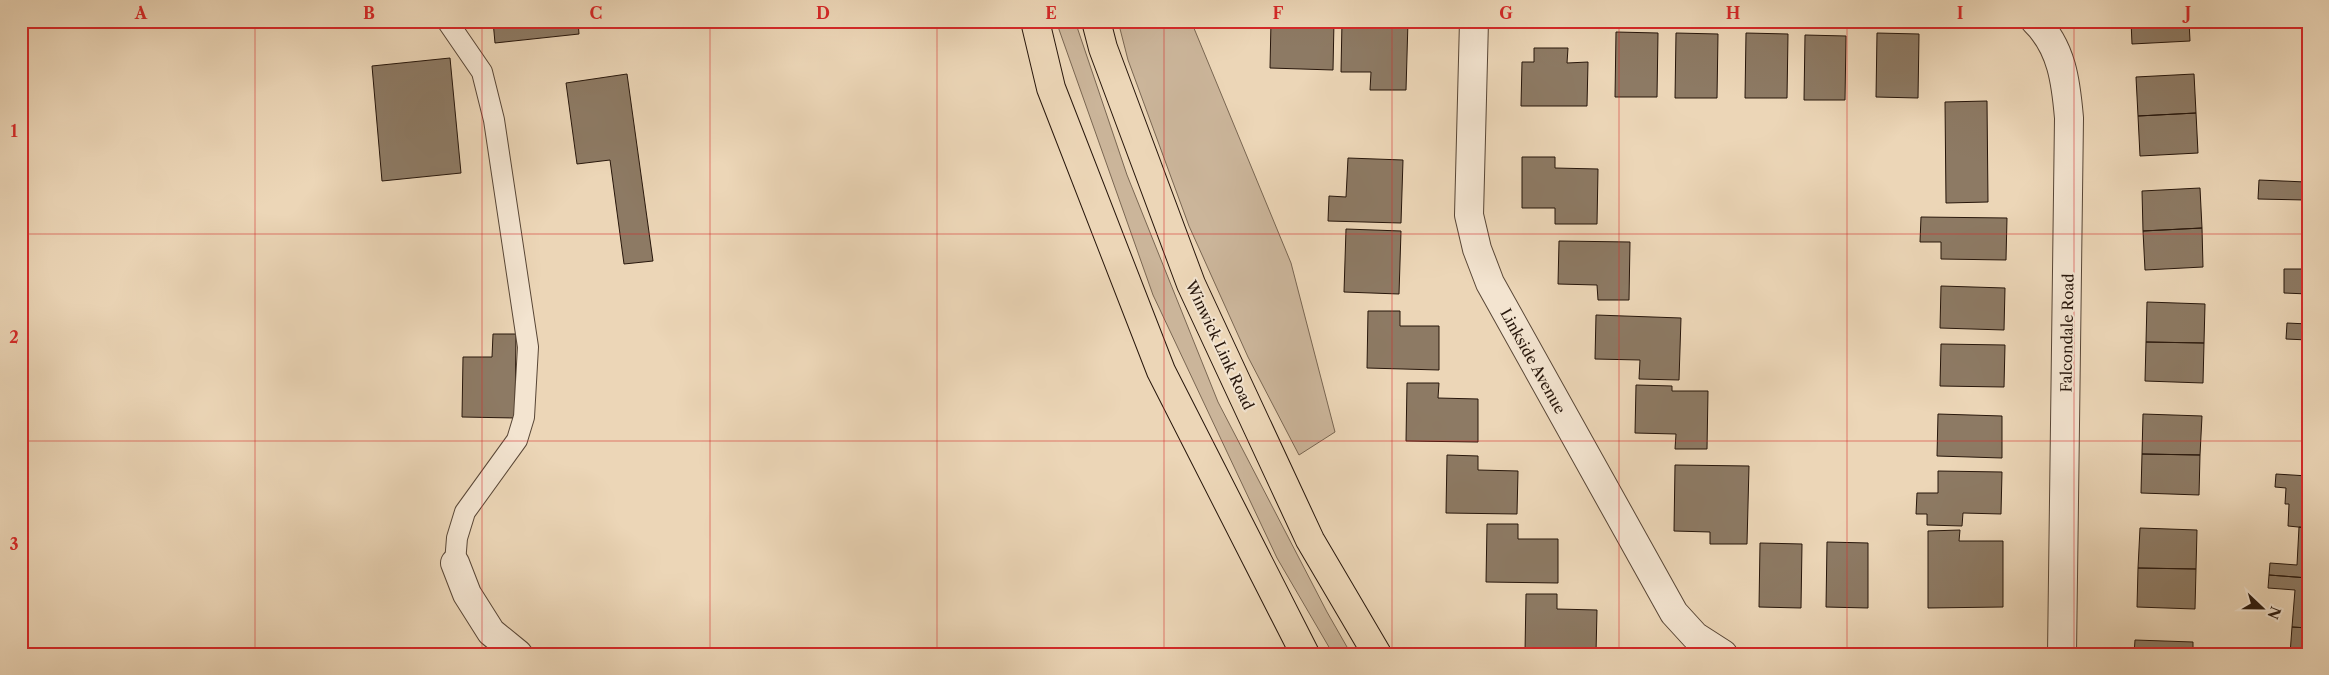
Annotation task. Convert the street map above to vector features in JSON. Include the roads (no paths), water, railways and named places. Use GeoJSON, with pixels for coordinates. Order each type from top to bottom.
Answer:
{"type":"FeatureCollection","features":[{"type":"Feature","properties":{"kind":"main road"},"geometry":{"type":"LineString","coordinates":[[1035,21],[1051,88],[1161,371],[1305,654]]}},
{"type":"Feature","properties":{"kind":"main road","name":"Winwick Link Road"},"geometry":{"type":"LineString","coordinates":[[1096,21],[1103,48],[1191,284],[1310,540],[1377,654]]}},
{"type":"Feature","properties":{"kind":"street","name":"Linkside Avenue"},"geometry":{"type":"LineString","coordinates":[[1474,21],[1469,215],[1477,249],[1487,275],[1674,613],[1695,636],[1723,654]]}},
{"type":"Feature","properties":{"kind":"street","name":"Falcondale Road"},"geometry":{"type":"LineString","coordinates":[[2035,21],[2058,54],[2066,84],[2069,118],[2062,654]]}},
{"type":"Feature","properties":{"kind":"street"},"geometry":{"type":"LineString","coordinates":[[455,563],[467,594],[491,632],[518,654]]}},
{"type":"Feature","properties":{"kind":"lane"},"geometry":{"type":"LineString","coordinates":[[446,21],[482,72],[492,112],[528,347],[524,417],[517,440],[465,512],[457,538],[455,563]]}}]}
